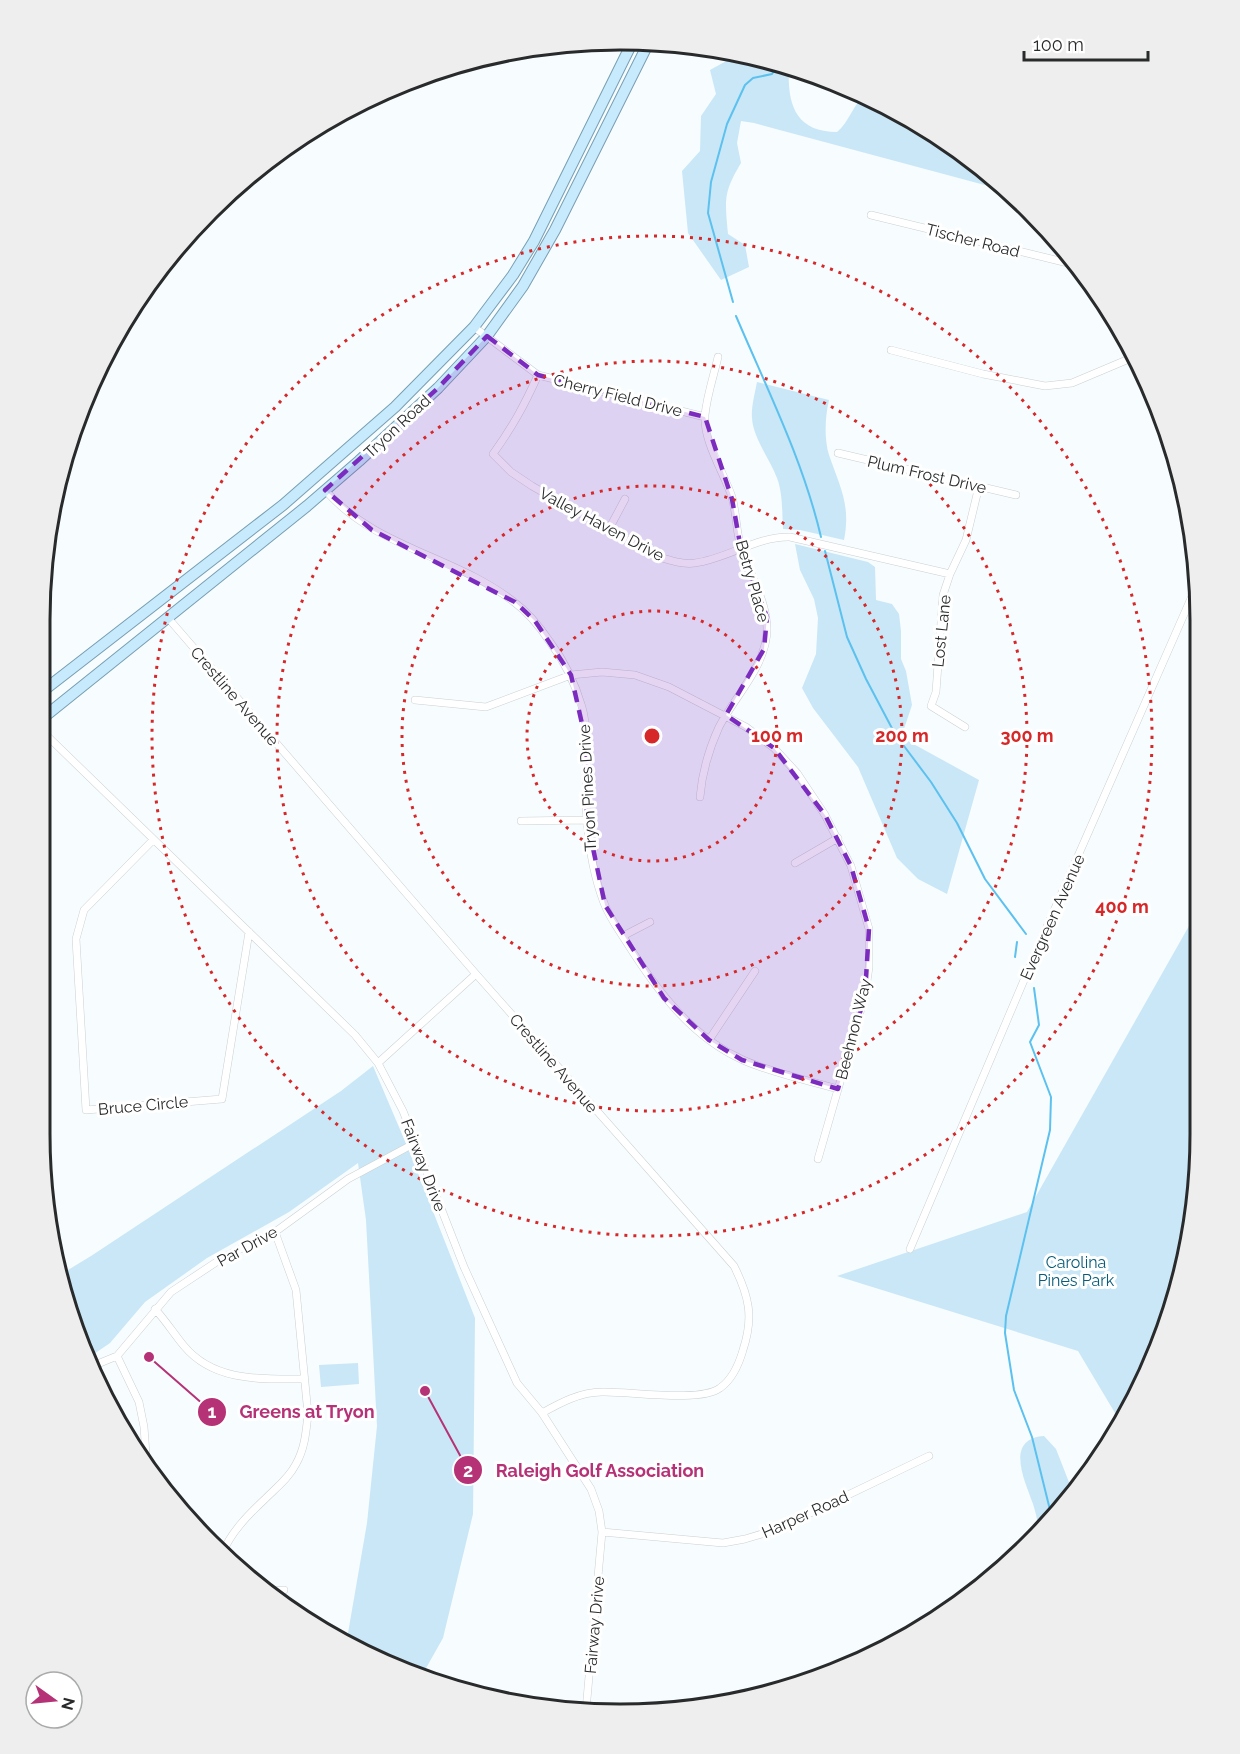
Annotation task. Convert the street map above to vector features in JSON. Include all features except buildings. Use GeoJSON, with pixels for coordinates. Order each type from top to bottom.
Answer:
{"type":"FeatureCollection","features":[{"type":"Feature","properties":{"kind":"main road","name":"Tryon Road"},"geometry":{"type":"LineString","coordinates":[[50,685],[283,505],[395,406],[474,327],[513,275],[534,241],[628,50]]}},
{"type":"Feature","properties":{"kind":"main road","name":"Tryon Road"},"geometry":{"type":"LineString","coordinates":[[50,712],[325,490],[438,388],[487,336],[510,306],[555,230],[645,51]]}},
{"type":"Feature","properties":{"kind":"street","name":"Tischer Road"},"geometry":{"type":"LineString","coordinates":[[871,215],[1064,262]]}},
{"type":"Feature","properties":{"kind":"street","name":"Cherry Field Drive"},"geometry":{"type":"LineString","coordinates":[[474,327],[538,375],[705,417]]}},
{"type":"Feature","properties":{"kind":"street"},"geometry":{"type":"LineString","coordinates":[[891,350],[983,375],[1044,387],[1072,383],[1127,360]]}},
{"type":"Feature","properties":{"kind":"street","name":"Betry Place"},"geometry":{"type":"LineString","coordinates":[[700,797],[702,777],[710,749],[726,715],[764,649],[767,632],[767,617],[741,549],[732,499],[716,458],[705,417],[718,357]]}},
{"type":"Feature","properties":{"kind":"street","name":"Valley Haven Drive"},"geometry":{"type":"LineString","coordinates":[[538,375],[509,434],[493,453],[511,472],[532,486],[653,555],[673,561],[694,563],[775,538],[790,537],[950,574]]}},
{"type":"Feature","properties":{"kind":"street","name":"Plum Frost Drive"},"geometry":{"type":"LineString","coordinates":[[838,453],[1016,495]]}},
{"type":"Feature","properties":{"kind":"street","name":"Lost Lane"},"geometry":{"type":"LineString","coordinates":[[965,727],[931,706],[936,692],[943,595],[966,540],[979,486]]}},
{"type":"Feature","properties":{"kind":"street","name":"Tryon Pines Drive"},"geometry":{"type":"LineString","coordinates":[[325,490],[347,512],[372,530],[493,587],[515,602],[535,621],[571,675],[582,709],[591,860],[605,905],[622,936],[664,998],[709,1040],[742,1060],[838,1089]]}},
{"type":"Feature","properties":{"kind":"street"},"geometry":{"type":"LineString","coordinates":[[609,528],[625,499]]}},
{"type":"Feature","properties":{"kind":"street","name":"Evergreen Avenue"},"geometry":{"type":"LineString","coordinates":[[910,1249],[1038,947],[1190,602]]}},
{"type":"Feature","properties":{"kind":"street","name":"Crestline Avenue"},"geometry":{"type":"LineString","coordinates":[[168,618],[476,974],[734,1266],[748,1300],[747,1337],[742,1354],[729,1381],[718,1390],[700,1395],[601,1392],[583,1394],[542,1413]]}},
{"type":"Feature","properties":{"kind":"street","name":"Beehnon Way"},"geometry":{"type":"LineString","coordinates":[[415,700],[486,707],[571,675],[602,672],[635,675],[669,687],[746,727],[774,748],[797,773],[825,814],[851,866],[868,929],[869,967],[865,995],[818,1159]]}},
{"type":"Feature","properties":{"kind":"street","name":"Fairway Drive"},"geometry":{"type":"LineString","coordinates":[[50,739],[354,1035],[378,1063],[403,1111],[464,1267],[517,1383],[542,1413],[591,1488],[599,1511],[602,1532],[587,1703]]}},
{"type":"Feature","properties":{"kind":"street"},"geometry":{"type":"LineString","coordinates":[[521,821],[587,820]]}},
{"type":"Feature","properties":{"kind":"street"},"geometry":{"type":"LineString","coordinates":[[795,863],[838,838]]}},
{"type":"Feature","properties":{"kind":"street","name":"Bruce Circle"},"geometry":{"type":"LineString","coordinates":[[153,840],[84,910],[76,939],[86,1110],[222,1099],[249,932]]}},
{"type":"Feature","properties":{"kind":"street"},"geometry":{"type":"LineString","coordinates":[[622,936],[650,921]]}},
{"type":"Feature","properties":{"kind":"street"},"geometry":{"type":"LineString","coordinates":[[709,1040],[755,971]]}},
{"type":"Feature","properties":{"kind":"street"},"geometry":{"type":"LineString","coordinates":[[378,1063],[476,974]]}},
{"type":"Feature","properties":{"kind":"street","name":"Par Drive"},"geometry":{"type":"LineString","coordinates":[[98,1364],[117,1356],[171,1292],[224,1257],[275,1232],[348,1179],[415,1143]]}},
{"type":"Feature","properties":{"kind":"street"},"geometry":{"type":"LineString","coordinates":[[225,1545],[244,1520],[296,1465],[306,1435],[308,1414],[296,1290],[275,1232]]}},
{"type":"Feature","properties":{"kind":"street"},"geometry":{"type":"LineString","coordinates":[[155,1309],[185,1347],[218,1371],[234,1377],[304,1378]]}},
{"type":"Feature","properties":{"kind":"street"},"geometry":{"type":"LineString","coordinates":[[117,1356],[139,1402],[146,1451]]}},
{"type":"Feature","properties":{"kind":"street","name":"Harper Road"},"geometry":{"type":"LineString","coordinates":[[602,1532],[723,1543],[745,1539],[775,1530],[929,1456]]}},
{"type":"Feature","properties":{"kind":"street"},"geometry":{"type":"LineString","coordinates":[[278,1590],[284,1590]]}},
{"type":"Feature","properties":{"kind":"highlighted area"},"geometry":{"type":"Polygon","coordinates":[[[487,336],[538,375],[705,417],[732,499],[741,549],[767,617],[764,649],[726,715],[774,748],[825,815],[851,866],[869,929],[865,995],[838,1089],[742,1060],[709,1040],[664,998],[605,905],[587,820],[585,737],[571,675],[535,621],[515,602],[372,530],[325,490],[438,388],[487,336]]]}},
{"type":"Feature","properties":{"kind":"green space"},"geometry":{"type":"Polygon","coordinates":[[[729,60],[789,76],[792,103],[796,112],[802,121],[823,131],[837,132],[858,102],[905,126],[937,146],[991,187],[741,121],[737,143],[741,163],[728,190],[726,213],[728,234],[745,245],[749,267],[721,280],[688,233],[682,171],[700,151],[701,116],[716,94],[710,70],[729,60]]]}},
{"type":"Feature","properties":{"kind":"green space"},"geometry":{"type":"Polygon","coordinates":[[[143,308],[105,375],[126,335],[143,308]]]}},
{"type":"Feature","properties":{"kind":"green space"},"geometry":{"type":"Polygon","coordinates":[[[757,382],[829,400],[826,442],[845,506],[844,540],[800,530],[783,529],[779,484],[753,426],[752,409],[757,382]]]}},
{"type":"Feature","properties":{"kind":"green space"},"geometry":{"type":"Polygon","coordinates":[[[795,544],[868,562],[875,567],[876,600],[892,604],[899,614],[901,659],[906,671],[912,705],[903,732],[908,741],[979,780],[947,894],[918,879],[897,858],[858,767],[813,708],[802,688],[816,654],[818,618],[814,599],[800,570],[795,544]]]}},
{"type":"Feature","properties":{"kind":"green space","name":"Carolina Pines Park"},"geometry":{"type":"Polygon","coordinates":[[[1190,924],[1190,1134],[1186,1208],[1180,1245],[1160,1317],[1132,1386],[1116,1415],[1078,1351],[837,1276],[1027,1212],[1190,924]]]}},
{"type":"Feature","properties":{"kind":"green space"},"geometry":{"type":"Polygon","coordinates":[[[373,1066],[475,1318],[473,1514],[443,1638],[425,1670],[368,1646],[348,1635],[367,1523],[377,1426],[366,1220],[358,1163],[289,1212],[207,1258],[145,1302],[110,1343],[94,1354],[66,1271],[341,1091],[373,1066]]]}},
{"type":"Feature","properties":{"kind":"green space"},"geometry":{"type":"Polygon","coordinates":[[[358,1363],[359,1384],[321,1387],[319,1365],[358,1363]]]}},
{"type":"Feature","properties":{"kind":"green space"},"geometry":{"type":"Polygon","coordinates":[[[1044,1436],[1056,1449],[1070,1485],[1037,1522],[1020,1462],[1024,1445],[1032,1439],[1044,1436]]]}},
{"type":"Feature","properties":{"kind":"waterway"},"geometry":{"type":"LineString","coordinates":[[733,302],[708,213],[711,182],[727,124],[745,85],[753,78],[772,74],[774,71]]}},
{"type":"Feature","properties":{"kind":"waterway"},"geometry":{"type":"LineString","coordinates":[[736,316],[794,452],[821,537]]}},
{"type":"Feature","properties":{"kind":"waterway"},"geometry":{"type":"LineString","coordinates":[[825,551],[847,637],[866,679],[895,734],[931,782],[957,823],[985,879],[1026,934]]}},
{"type":"Feature","properties":{"kind":"waterway"},"geometry":{"type":"LineString","coordinates":[[1015,957],[1017,942]]}},
{"type":"Feature","properties":{"kind":"waterway"},"geometry":{"type":"LineString","coordinates":[[1034,988],[1039,1025],[1030,1042],[1051,1097],[1050,1130],[1006,1316],[1005,1333],[1014,1390],[1032,1437],[1050,1509]]}},
{"type":"Feature","properties":{"kind":"place","name":"Greens at Tryon"},"geometry":{"type":"Point","coordinates":[149,1357]}},
{"type":"Feature","properties":{"kind":"place","name":"Raleigh Golf Association"},"geometry":{"type":"Point","coordinates":[425,1391]}}]}
